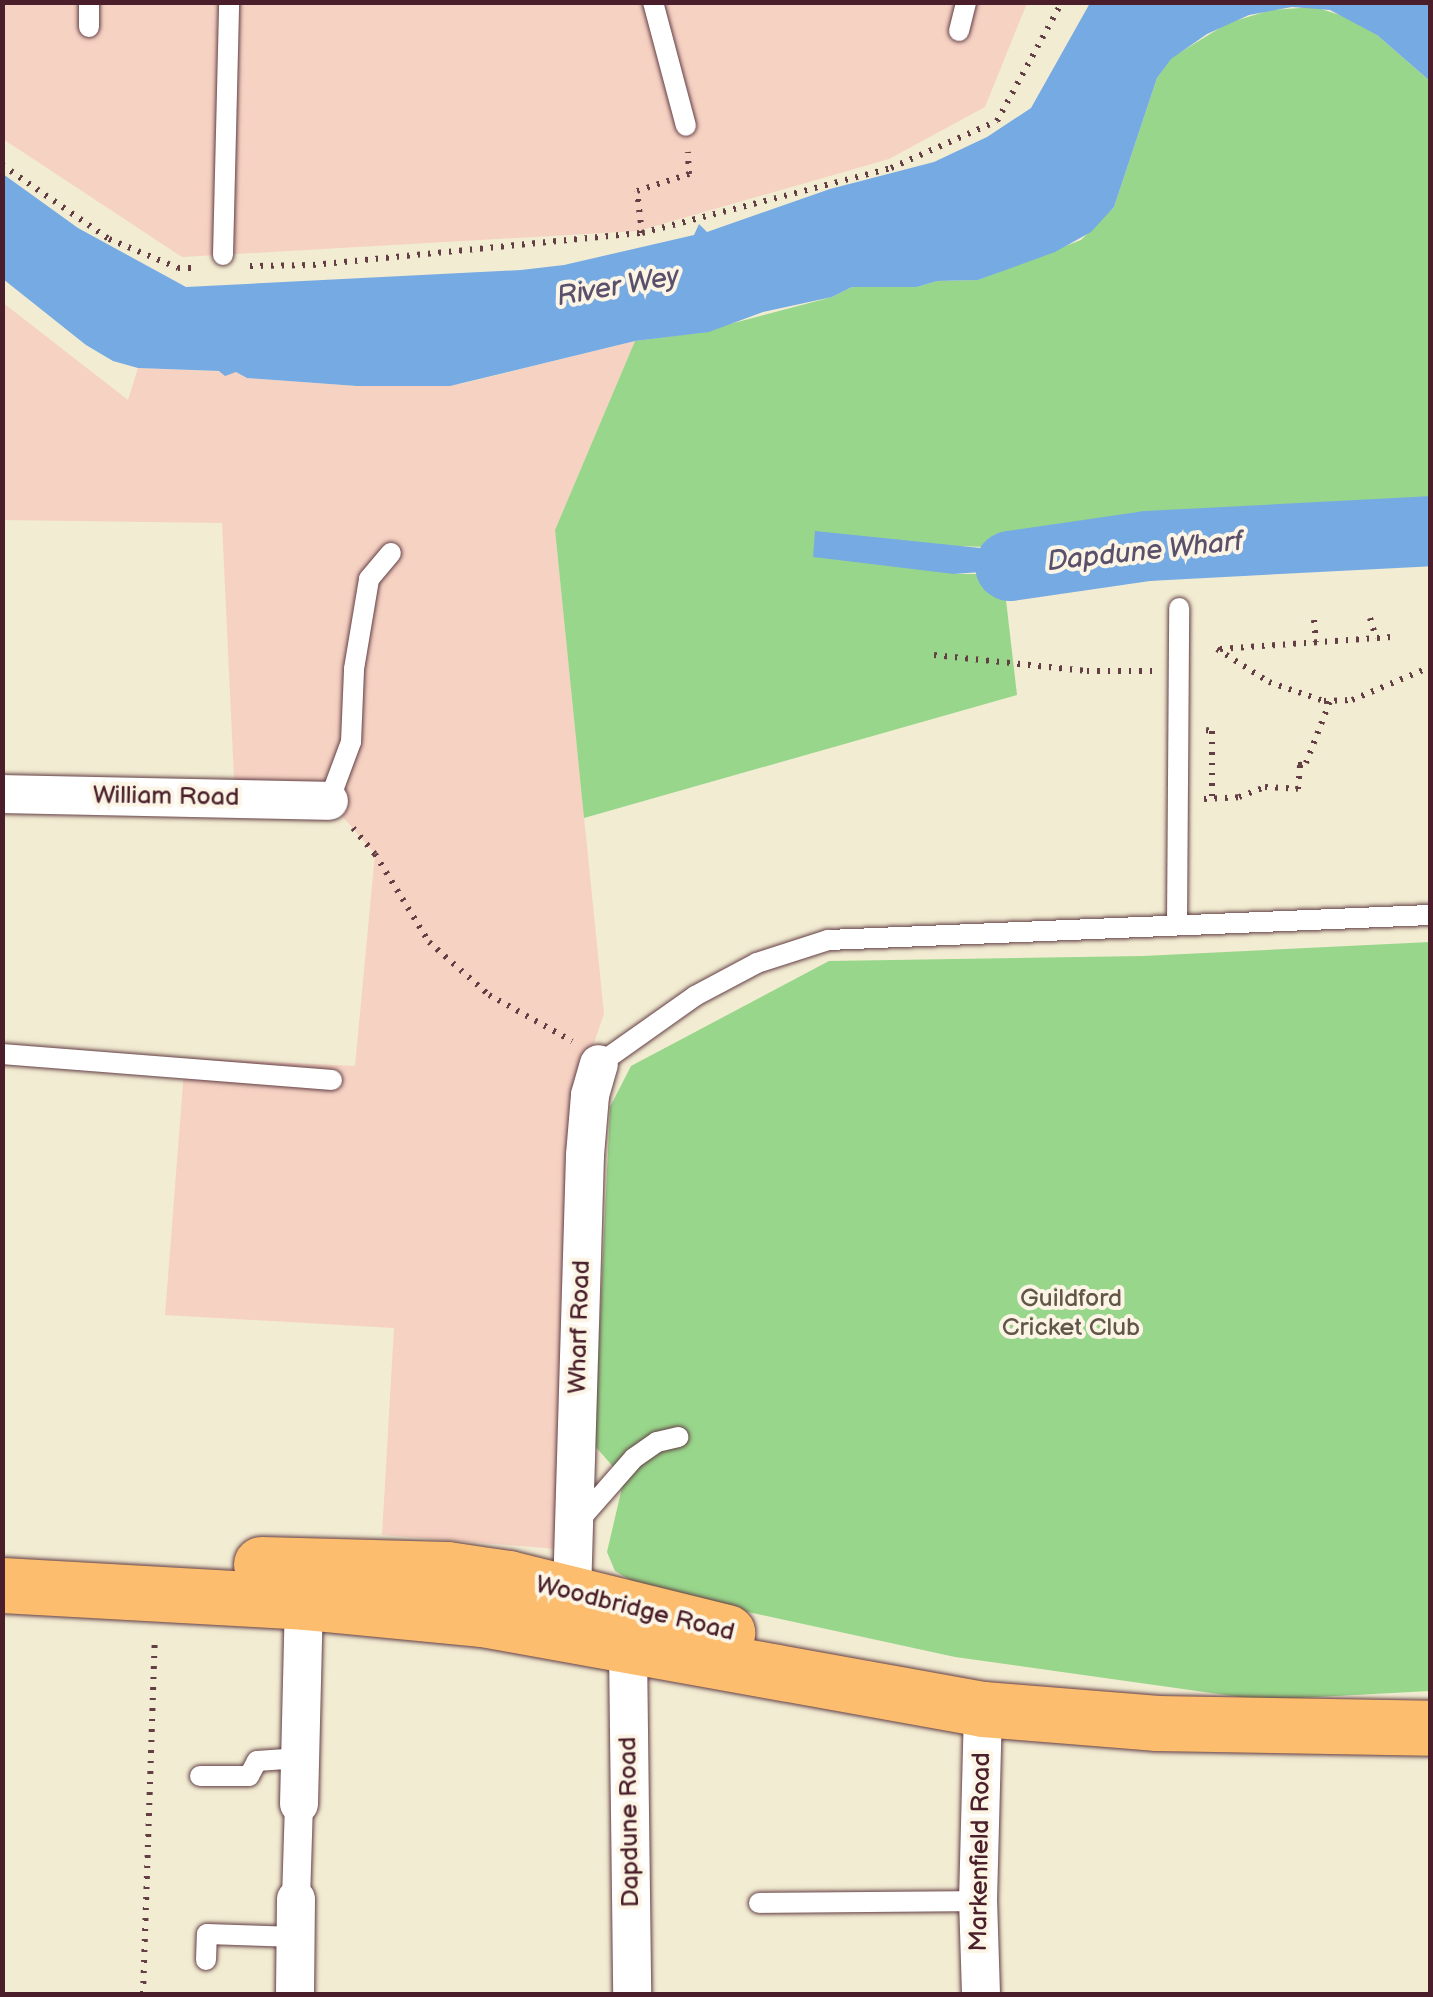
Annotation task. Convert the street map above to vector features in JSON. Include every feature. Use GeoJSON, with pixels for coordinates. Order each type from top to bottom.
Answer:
{"type":"FeatureCollection","features":[{"type":"Feature","properties":{"kind":"main road","name":"Woodbridge Road"},"geometry":{"type":"LineString","coordinates":[[2,1549],[305,1566],[418,1565],[508,1578],[721,1631],[1262,1726]]}},
{"type":"Feature","properties":{"kind":"main road","name":"Woodbridge Road"},"geometry":{"type":"LineString","coordinates":[[2,1585],[304,1602],[482,1619],[628,1649],[983,1709],[1262,1726],[1430,1728]]}},
{"type":"Feature","properties":{"kind":"street","name":"William Road"},"geometry":{"type":"LineString","coordinates":[[2,794],[329,801]]}},
{"type":"Feature","properties":{"kind":"street","name":"Wharf Road"},"geometry":{"type":"LineString","coordinates":[[572,1593],[586,1155],[590,1095],[599,1064]]}},
{"type":"Feature","properties":{"kind":"street"},"geometry":{"type":"LineString","coordinates":[[294,1994],[304,1602]]}},
{"type":"Feature","properties":{"kind":"street","name":"Dapdune Road"},"geometry":{"type":"LineString","coordinates":[[628,1649],[632,1994]]}},
{"type":"Feature","properties":{"kind":"street","name":"Markenfield Road"},"geometry":{"type":"LineString","coordinates":[[981,1994],[978,1901],[983,1709]]}},
{"type":"Feature","properties":{"kind":"lane"},"geometry":{"type":"LineString","coordinates":[[89,2],[89,27]]}},
{"type":"Feature","properties":{"kind":"lane"},"geometry":{"type":"LineString","coordinates":[[225,263],[229,2]]}},
{"type":"Feature","properties":{"kind":"lane"},"geometry":{"type":"LineString","coordinates":[[653,2],[686,126]]}},
{"type":"Feature","properties":{"kind":"lane"},"geometry":{"type":"LineString","coordinates":[[959,31],[966,2]]}},
{"type":"Feature","properties":{"kind":"lane"},"geometry":{"type":"LineString","coordinates":[[329,801],[350,742],[354,669],[368,579],[391,553]]}},
{"type":"Feature","properties":{"kind":"lane"},"geometry":{"type":"LineString","coordinates":[[1176,926],[1179,608]]}},
{"type":"Feature","properties":{"kind":"lane"},"geometry":{"type":"LineString","coordinates":[[599,1064],[695,996],[757,963],[828,940],[1430,915]]}},
{"type":"Feature","properties":{"kind":"lane"},"geometry":{"type":"LineString","coordinates":[[2,1054],[332,1080]]}},
{"type":"Feature","properties":{"kind":"lane"},"geometry":{"type":"LineString","coordinates":[[574,1526],[634,1458],[657,1442],[678,1437]]}},
{"type":"Feature","properties":{"kind":"lane"},"geometry":{"type":"LineString","coordinates":[[200,1776],[249,1776],[257,1761],[300,1758]]}},
{"type":"Feature","properties":{"kind":"lane"},"geometry":{"type":"LineString","coordinates":[[758,1903],[978,1901]]}},
{"type":"Feature","properties":{"kind":"lane"},"geometry":{"type":"LineString","coordinates":[[206,1960],[207,1934],[296,1937]]}},
{"type":"Feature","properties":{"kind":"path"},"geometry":{"type":"LineString","coordinates":[[2,165],[109,239],[178,268],[225,263],[313,265],[642,233],[891,168],[996,121],[1062,2]]}},
{"type":"Feature","properties":{"kind":"path"},"geometry":{"type":"LineString","coordinates":[[642,233],[637,191],[689,174],[686,126]]}},
{"type":"Feature","properties":{"kind":"path"},"geometry":{"type":"LineString","coordinates":[[1370,618],[1376,638]]}},
{"type":"Feature","properties":{"kind":"path"},"geometry":{"type":"LineString","coordinates":[[1314,620],[1316,642]]}},
{"type":"Feature","properties":{"kind":"path"},"geometry":{"type":"LineString","coordinates":[[1179,645],[1217,649],[1392,637]]}},
{"type":"Feature","properties":{"kind":"path"},"geometry":{"type":"LineString","coordinates":[[1217,649],[1269,682],[1299,695],[1330,701],[1352,700],[1382,690],[1430,666]]}},
{"type":"Feature","properties":{"kind":"path"},"geometry":{"type":"LineString","coordinates":[[934,654],[1087,672],[1179,670]]}},
{"type":"Feature","properties":{"kind":"path"},"geometry":{"type":"LineString","coordinates":[[1178,798],[1238,797],[1265,787],[1298,789],[1298,765],[1306,763],[1330,701]]}},
{"type":"Feature","properties":{"kind":"path"},"geometry":{"type":"LineString","coordinates":[[1212,754],[1212,798]]}},
{"type":"Feature","properties":{"kind":"path"},"geometry":{"type":"LineString","coordinates":[[329,801],[375,854],[429,942],[489,995],[574,1042],[599,1064]]}},
{"type":"Feature","properties":{"kind":"path"},"geometry":{"type":"LineString","coordinates":[[143,1994],[156,1593]]}},
{"type":"Feature","properties":{"kind":"shaded area"},"geometry":{"type":"Polygon","coordinates":[[[2,3],[1027,3],[985,107],[889,159],[638,231],[182,257],[3,139],[2,3]]]}},
{"type":"Feature","properties":{"kind":"shaded area"},"geometry":{"type":"Polygon","coordinates":[[[2,302],[128,400],[138,368],[236,372],[247,378],[357,386],[460,384],[635,341],[555,530],[604,1014],[582,1078],[558,1549],[382,1535],[394,1328],[165,1315],[185,1058],[355,1066],[375,854],[329,801],[235,799],[222,523],[3,520],[2,302]]]}},
{"type":"Feature","properties":{"kind":"green space"},"geometry":{"type":"Polygon","coordinates":[[[1315,7],[1352,19],[1377,35],[1430,81],[1430,501],[1257,509],[1249,512],[1252,544],[1106,563],[1103,534],[1012,548],[931,545],[954,574],[1003,574],[1017,695],[584,818],[555,530],[635,341],[696,333],[832,297],[852,287],[917,287],[937,281],[978,280],[1081,240],[1114,207],[1157,78],[1171,58],[1228,23],[1271,10],[1315,7]]]}},
{"type":"Feature","properties":{"kind":"green space","name":"Guildford Cricket Club"},"geometry":{"type":"Polygon","coordinates":[[[1430,942],[1430,1691],[1261,1700],[955,1657],[647,1590],[615,1571],[607,1552],[624,1479],[594,1445],[610,1107],[631,1066],[829,961],[1143,956],[1430,942]]]}},
{"type":"Feature","properties":{"kind":"water","name":"River Wey"},"geometry":{"type":"Polygon","coordinates":[[[1090,3],[1430,3],[1430,81],[1377,35],[1330,10],[1292,7],[1249,15],[1207,34],[1171,59],[1157,78],[1114,207],[1091,232],[1055,252],[978,280],[937,281],[917,287],[852,287],[832,297],[763,312],[709,332],[635,341],[450,386],[357,386],[247,378],[236,372],[225,376],[219,371],[138,368],[113,361],[86,345],[3,279],[3,174],[78,228],[186,287],[521,270],[564,265],[694,235],[699,224],[707,232],[830,189],[934,162],[987,137],[1031,108],[1090,3]]]}},
{"type":"Feature","properties":{"kind":"water"},"geometry":{"type":"Polygon","coordinates":[[[1430,501],[1430,549],[1412,547],[1399,562],[1282,566],[1274,551],[1252,544],[1248,514],[1257,509],[1430,501]]]}},
{"type":"Feature","properties":{"kind":"water"},"geometry":{"type":"Polygon","coordinates":[[[815,531],[990,549],[1104,534],[1106,563],[954,574],[813,557],[815,531]]]}},
{"type":"Feature","properties":{"kind":"waterway","name":"Dapdune Wharf"},"geometry":{"type":"LineString","coordinates":[[1010,566],[1147,546],[1430,531]]}}]}
